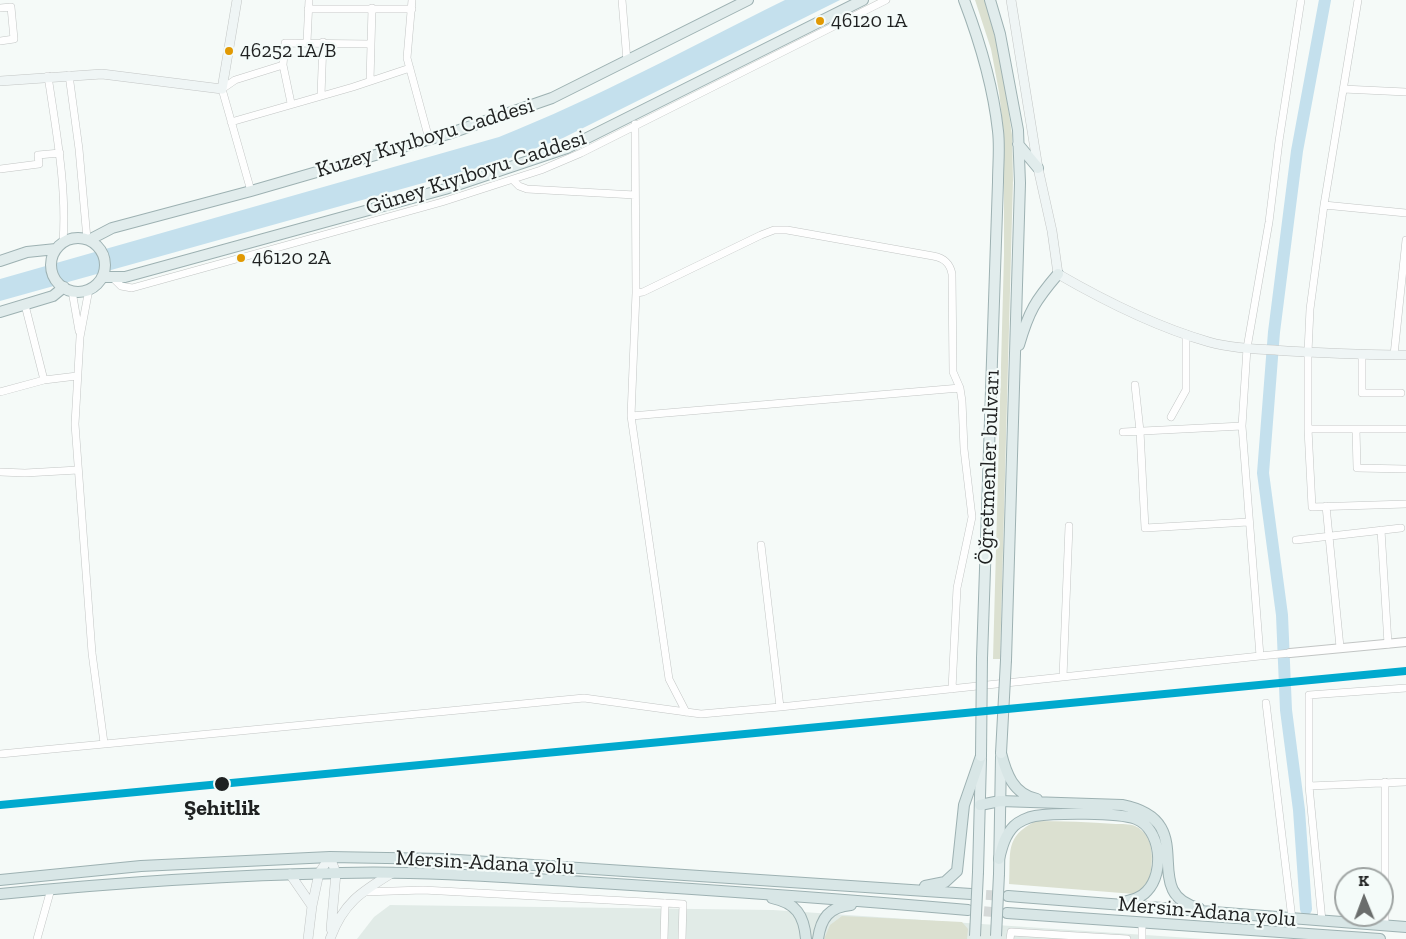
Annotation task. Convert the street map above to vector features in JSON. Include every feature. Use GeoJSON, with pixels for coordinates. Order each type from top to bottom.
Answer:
{"type":"FeatureCollection","features":[{"type":"Feature","properties":{"kind":"highway"},"geometry":{"type":"LineString","coordinates":[[1001,753],[1004,766],[1016,788],[1031,798],[1058,803]]}},
{"type":"Feature","properties":{"kind":"highway"},"geometry":{"type":"LineString","coordinates":[[884,888],[937,884],[956,874],[960,860],[964,805],[981,756]]}},
{"type":"Feature","properties":{"kind":"highway"},"geometry":{"type":"LineString","coordinates":[[980,805],[1000,801],[1122,805],[1138,808],[1152,816],[1161,826],[1166,838],[1169,881],[1172,891],[1182,900],[1195,907],[1287,918]]}},
{"type":"Feature","properties":{"kind":"highway","name":"Mersin-Adana yolu"},"geometry":{"type":"LineString","coordinates":[[999,859],[1004,840],[1014,825],[1031,817],[1049,814],[1119,815],[1136,819],[1148,827],[1156,845],[1157,870],[1154,882],[1146,893],[1135,899],[1121,902],[1008,896],[1334,922]]}},
{"type":"Feature","properties":{"kind":"highway","name":"Mersin-Adana yolu"},"geometry":{"type":"LineString","coordinates":[[0,880],[141,866],[330,856],[443,859],[971,894]]}},
{"type":"Feature","properties":{"kind":"highway","name":"Mersin-Adana yolu"},"geometry":{"type":"LineString","coordinates":[[0,894],[143,881],[319,873],[392,873],[727,890],[968,910]]}},
{"type":"Feature","properties":{"kind":"highway"},"geometry":{"type":"LineString","coordinates":[[727,890],[781,900],[794,907],[802,915],[806,939]]}},
{"type":"Feature","properties":{"kind":"highway"},"geometry":{"type":"LineString","coordinates":[[818,939],[820,924],[829,912],[840,906],[856,904],[924,906]]}},
{"type":"Feature","properties":{"kind":"highway","name":"Mersin-Adana yolu"},"geometry":{"type":"LineString","coordinates":[[1007,913],[1142,922],[1265,935],[1380,939]]}},
{"type":"Feature","properties":{"kind":"main road"},"geometry":{"type":"LineString","coordinates":[[0,81],[102,74],[222,89],[237,0]]}},
{"type":"Feature","properties":{"kind":"main road","name":"Kuzey Kıyıboyu Caddesi"},"geometry":{"type":"LineString","coordinates":[[88,240],[112,228],[251,191],[429,139],[552,98],[748,0]]}},
{"type":"Feature","properties":{"kind":"main road","name":"Güney Kıyıboyu Caddesi"},"geometry":{"type":"LineString","coordinates":[[107,278],[125,278],[445,189],[567,148],[863,0]]}},
{"type":"Feature","properties":{"kind":"main road","name":"Öğretmenler bulvarı"},"geometry":{"type":"LineString","coordinates":[[962,0],[979,40],[998,132],[975,938]]}},
{"type":"Feature","properties":{"kind":"main road","name":"Öğretmenler bulvarı"},"geometry":{"type":"LineString","coordinates":[[990,0],[1007,69],[1018,130],[1020,183],[996,937]]}},
{"type":"Feature","properties":{"kind":"main road"},"geometry":{"type":"LineString","coordinates":[[1011,0],[1058,274],[1037,299],[1026,320],[1014,363]]}},
{"type":"Feature","properties":{"kind":"main road"},"geometry":{"type":"LineString","coordinates":[[1018,144],[1038,168]]}},
{"type":"Feature","properties":{"kind":"main road"},"geometry":{"type":"LineString","coordinates":[[0,261],[27,252],[60,246],[71,239],[88,240],[102,252],[107,278],[89,289],[68,289],[53,296],[0,312]]}},
{"type":"Feature","properties":{"kind":"main road"},"geometry":{"type":"LineString","coordinates":[[60,246],[51,265],[53,274],[68,289]]}},
{"type":"Feature","properties":{"kind":"main road"},"geometry":{"type":"LineString","coordinates":[[1058,274],[1088,292],[1186,334],[1211,342],[1304,352],[1406,355]]}},
{"type":"Feature","properties":{"kind":"main road"},"geometry":{"type":"LineString","coordinates":[[330,856],[336,873],[330,938]]}},
{"type":"Feature","properties":{"kind":"main road"},"geometry":{"type":"LineString","coordinates":[[308,939],[319,873],[330,856]]}},
{"type":"Feature","properties":{"kind":"main road"},"geometry":{"type":"LineString","coordinates":[[330,938],[343,911],[360,892],[392,873]]}},
{"type":"Feature","properties":{"kind":"main road"},"geometry":{"type":"LineString","coordinates":[[290,874],[312,906]]}},
{"type":"Feature","properties":{"kind":"street"},"geometry":{"type":"LineString","coordinates":[[307,42],[309,0]]}},
{"type":"Feature","properties":{"kind":"street"},"geometry":{"type":"LineString","coordinates":[[341,9],[342,0]]}},
{"type":"Feature","properties":{"kind":"street"},"geometry":{"type":"LineString","coordinates":[[412,0],[407,58],[429,139]]}},
{"type":"Feature","properties":{"kind":"street"},"geometry":{"type":"LineString","coordinates":[[622,0],[627,61]]}},
{"type":"Feature","properties":{"kind":"street"},"geometry":{"type":"LineString","coordinates":[[107,278],[121,286],[132,288],[513,180],[581,153],[886,0]]}},
{"type":"Feature","properties":{"kind":"street"},"geometry":{"type":"LineString","coordinates":[[1260,656],[1242,426],[1280,130],[1301,0]]}},
{"type":"Feature","properties":{"kind":"street"},"geometry":{"type":"LineString","coordinates":[[1358,0],[1324,205],[1304,352],[1311,507],[1406,504]]}},
{"type":"Feature","properties":{"kind":"street"},"geometry":{"type":"LineString","coordinates":[[0,8],[11,7],[14,39],[0,41]]}},
{"type":"Feature","properties":{"kind":"street"},"geometry":{"type":"LineString","coordinates":[[370,81],[372,8]]}},
{"type":"Feature","properties":{"kind":"street"},"geometry":{"type":"LineString","coordinates":[[308,9],[412,9]]}},
{"type":"Feature","properties":{"kind":"street"},"geometry":{"type":"LineString","coordinates":[[321,95],[323,42]]}},
{"type":"Feature","properties":{"kind":"street"},"geometry":{"type":"LineString","coordinates":[[291,104],[283,65],[285,43],[371,44]]}},
{"type":"Feature","properties":{"kind":"street"},"geometry":{"type":"LineString","coordinates":[[251,191],[222,89],[235,80],[283,65]]}},
{"type":"Feature","properties":{"kind":"street"},"geometry":{"type":"LineString","coordinates":[[231,122],[410,68]]}},
{"type":"Feature","properties":{"kind":"street"},"geometry":{"type":"LineString","coordinates":[[69,75],[88,240]]}},
{"type":"Feature","properties":{"kind":"street"},"geometry":{"type":"LineString","coordinates":[[48,76],[60,153],[65,213],[60,246]]}},
{"type":"Feature","properties":{"kind":"street"},"geometry":{"type":"LineString","coordinates":[[1343,89],[1406,92]]}},
{"type":"Feature","properties":{"kind":"street"},"geometry":{"type":"LineString","coordinates":[[635,113],[636,293],[631,416],[669,679],[686,712]]}},
{"type":"Feature","properties":{"kind":"street"},"geometry":{"type":"LineString","coordinates":[[0,169],[39,164],[38,155],[60,153]]}},
{"type":"Feature","properties":{"kind":"street"},"geometry":{"type":"LineString","coordinates":[[513,180],[519,186],[527,189],[636,195]]}},
{"type":"Feature","properties":{"kind":"street"},"geometry":{"type":"LineString","coordinates":[[1324,205],[1406,213]]}},
{"type":"Feature","properties":{"kind":"street"},"geometry":{"type":"LineString","coordinates":[[636,293],[643,292],[774,230],[787,230],[940,257],[948,264],[952,274],[953,372],[960,388],[963,449],[972,517],[957,588],[952,689]]}},
{"type":"Feature","properties":{"kind":"street"},"geometry":{"type":"LineString","coordinates":[[1394,355],[1404,277],[1406,240]]}},
{"type":"Feature","properties":{"kind":"street"},"geometry":{"type":"LineString","coordinates":[[68,289],[80,337]]}},
{"type":"Feature","properties":{"kind":"street"},"geometry":{"type":"LineString","coordinates":[[89,289],[80,337],[75,424],[92,653],[104,743]]}},
{"type":"Feature","properties":{"kind":"street"},"geometry":{"type":"LineString","coordinates":[[25,305],[44,380]]}},
{"type":"Feature","properties":{"kind":"street"},"geometry":{"type":"LineString","coordinates":[[1171,417],[1186,390],[1186,334]]}},
{"type":"Feature","properties":{"kind":"street"},"geometry":{"type":"LineString","coordinates":[[1362,354],[1362,393],[1401,393]]}},
{"type":"Feature","properties":{"kind":"street"},"geometry":{"type":"LineString","coordinates":[[0,392],[44,380],[77,376]]}},
{"type":"Feature","properties":{"kind":"street"},"geometry":{"type":"LineString","coordinates":[[1135,385],[1145,528],[1248,522]]}},
{"type":"Feature","properties":{"kind":"street"},"geometry":{"type":"LineString","coordinates":[[631,416],[960,388]]}},
{"type":"Feature","properties":{"kind":"street"},"geometry":{"type":"LineString","coordinates":[[1123,432],[1242,426]]}},
{"type":"Feature","properties":{"kind":"street"},"geometry":{"type":"LineString","coordinates":[[1308,429],[1406,429]]}},
{"type":"Feature","properties":{"kind":"street"},"geometry":{"type":"LineString","coordinates":[[1356,429],[1357,468],[1406,469]]}},
{"type":"Feature","properties":{"kind":"street"},"geometry":{"type":"LineString","coordinates":[[0,472],[78,470]]}},
{"type":"Feature","properties":{"kind":"street"},"geometry":{"type":"LineString","coordinates":[[1326,506],[1340,647]]}},
{"type":"Feature","properties":{"kind":"street"},"geometry":{"type":"LineString","coordinates":[[972,517],[987,517]]}},
{"type":"Feature","properties":{"kind":"street"},"geometry":{"type":"LineString","coordinates":[[1063,677],[1069,526]]}},
{"type":"Feature","properties":{"kind":"street"},"geometry":{"type":"LineString","coordinates":[[1296,540],[1401,528]]}},
{"type":"Feature","properties":{"kind":"street"},"geometry":{"type":"LineString","coordinates":[[1381,530],[1388,644]]}},
{"type":"Feature","properties":{"kind":"street"},"geometry":{"type":"LineString","coordinates":[[760,546],[780,707]]}},
{"type":"Feature","properties":{"kind":"street"},"geometry":{"type":"LineString","coordinates":[[0,754],[584,698],[701,714],[1406,642]]}},
{"type":"Feature","properties":{"kind":"street"},"geometry":{"type":"LineString","coordinates":[[1322,921],[1309,786],[1309,695],[1406,688]]}},
{"type":"Feature","properties":{"kind":"street"},"geometry":{"type":"LineString","coordinates":[[1266,703],[1287,918]]}},
{"type":"Feature","properties":{"kind":"street"},"geometry":{"type":"LineString","coordinates":[[1385,783],[1385,867]]}},
{"type":"Feature","properties":{"kind":"street"},"geometry":{"type":"LineString","coordinates":[[1309,786],[1406,783]]}},
{"type":"Feature","properties":{"kind":"street"},"geometry":{"type":"LineString","coordinates":[[37,939],[51,889]]}},
{"type":"Feature","properties":{"kind":"street"},"geometry":{"type":"LineString","coordinates":[[360,892],[423,890],[683,904],[682,939]]}},
{"type":"Feature","properties":{"kind":"street"},"geometry":{"type":"LineString","coordinates":[[664,939],[665,903]]}},
{"type":"Feature","properties":{"kind":"street"},"geometry":{"type":"LineString","coordinates":[[1142,922],[1142,939]]}},
{"type":"Feature","properties":{"kind":"street"},"geometry":{"type":"LineString","coordinates":[[1010,939],[1011,932],[1127,939]]}},
{"type":"Feature","properties":{"kind":"shaded area"},"geometry":{"type":"Polygon","coordinates":[[[390,905],[773,910],[1205,939],[357,939],[374,917],[390,905]]]}},
{"type":"Feature","properties":{"kind":"green space"},"geometry":{"type":"Polygon","coordinates":[[[975,0],[985,0],[998,48],[1012,135],[1013,180],[1000,659],[993,659],[1004,255],[1004,135],[991,49],[975,0]]]}},
{"type":"Feature","properties":{"kind":"green space"},"geometry":{"type":"Polygon","coordinates":[[[1036,821],[1135,826],[1147,837],[1152,852],[1148,885],[1134,894],[1009,884],[1011,846],[1019,833],[1036,821]]]}},
{"type":"Feature","properties":{"kind":"green space"},"geometry":{"type":"Polygon","coordinates":[[[842,916],[962,922],[968,929],[967,939],[824,939],[830,925],[842,916]]]}},
{"type":"Feature","properties":{"kind":"water"},"geometry":{"type":"Polygon","coordinates":[[[785,0],[840,0],[563,138],[502,161],[0,301],[0,279],[499,137],[608,89],[785,0]]]}},
{"type":"Feature","properties":{"kind":"waterway"},"geometry":{"type":"LineString","coordinates":[[1306,909],[1299,810],[1286,710],[1282,615],[1263,473],[1274,332],[1297,151],[1325,0]]}},
{"type":"Feature","properties":{"kind":"tunnel"},"geometry":{"type":"LineString","coordinates":[[971,894],[1005,896]]}},
{"type":"Feature","properties":{"kind":"tunnel"},"geometry":{"type":"LineString","coordinates":[[969,910],[1004,913]]}},
{"type":"Feature","properties":{"kind":"transit line"},"geometry":{"type":"LineString","coordinates":[[0,805],[1406,671]]}},
{"type":"Feature","properties":{"kind":"place","name":"46120 1A"},"geometry":{"type":"Point","coordinates":[820,21]}},
{"type":"Feature","properties":{"kind":"place","name":"46252 1A/B"},"geometry":{"type":"Point","coordinates":[229,51]}},
{"type":"Feature","properties":{"kind":"place","name":"46120 2A"},"geometry":{"type":"Point","coordinates":[241,258]}},
{"type":"Feature","properties":{"kind":"place","name":"Şehitlik"},"geometry":{"type":"Point","coordinates":[222,784]}}]}
